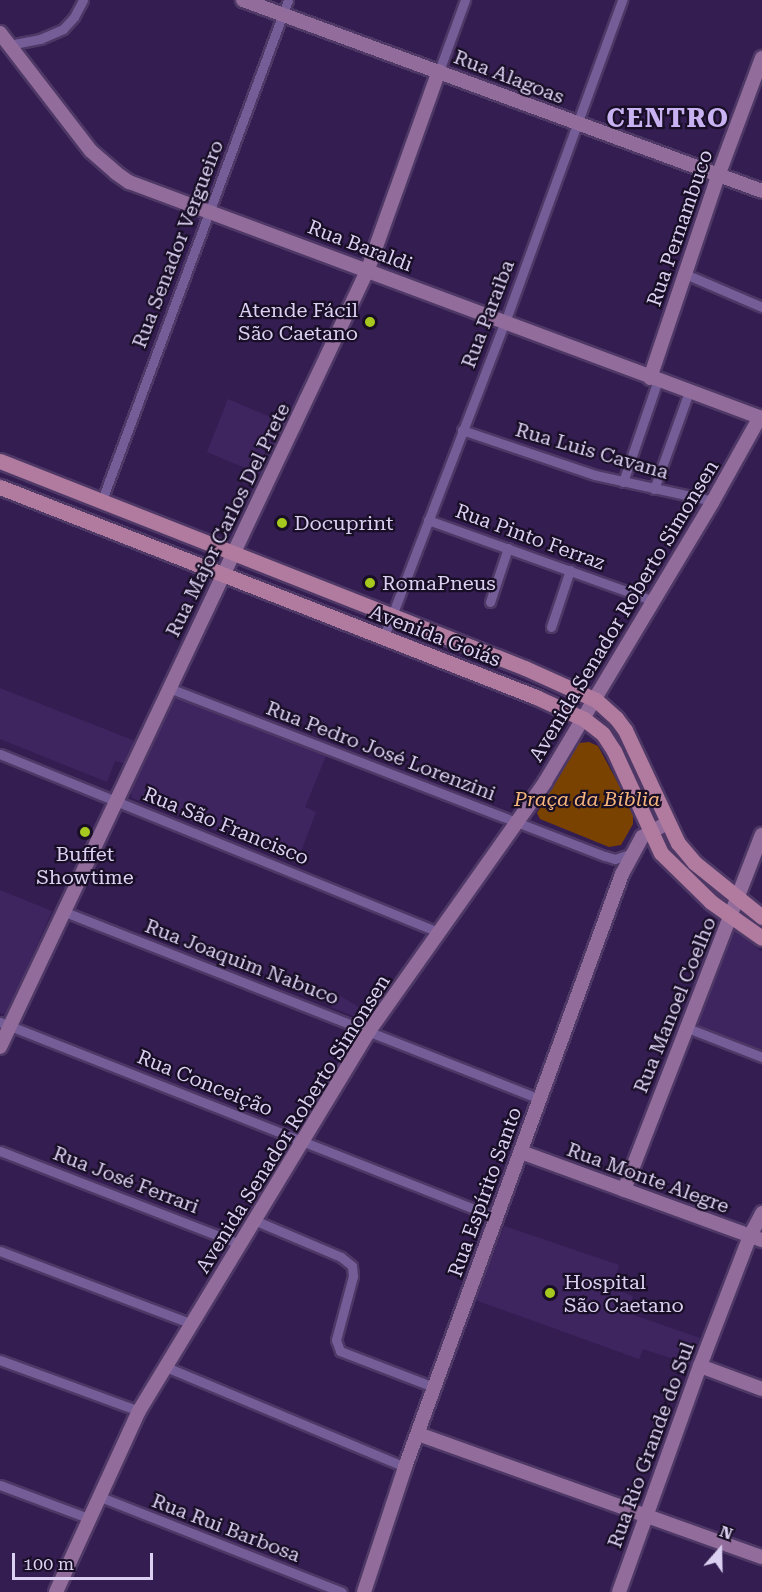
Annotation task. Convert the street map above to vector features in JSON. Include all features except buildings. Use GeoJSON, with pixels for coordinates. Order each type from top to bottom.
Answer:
{"type":"FeatureCollection","features":[{"type":"Feature","properties":{"kind":"main road","name":"Avenida Goiás"},"geometry":{"type":"LineString","coordinates":[[0,461],[102,500],[233,557],[315,585],[525,668],[596,700],[625,730],[667,823],[686,853],[762,917]]}},
{"type":"Feature","properties":{"kind":"main road","name":"Avenida Goiás"},"geometry":{"type":"LineString","coordinates":[[0,487],[383,639],[536,697],[584,719],[603,734],[614,751],[640,805],[649,832],[670,863],[731,918],[762,938]]}},
{"type":"Feature","properties":{"kind":"street"},"geometry":{"type":"LineString","coordinates":[[9,45],[40,39],[63,29],[74,18],[83,0]]}},
{"type":"Feature","properties":{"kind":"street","name":"Rua Alagoas"},"geometry":{"type":"LineString","coordinates":[[243,0],[762,191]]}},
{"type":"Feature","properties":{"kind":"street","name":"Rua Senador Vergueiro"},"geometry":{"type":"LineString","coordinates":[[102,500],[288,0]]}},
{"type":"Feature","properties":{"kind":"street","name":"Rua Major Carlos Del Prete"},"geometry":{"type":"LineString","coordinates":[[0,1047],[5,1024],[65,912],[368,269],[465,0]]}},
{"type":"Feature","properties":{"kind":"street","name":"Rua Paraiba"},"geometry":{"type":"LineString","coordinates":[[383,639],[505,322],[622,0]]}},
{"type":"Feature","properties":{"kind":"street","name":"Rua Baraldi"},"geometry":{"type":"LineString","coordinates":[[0,33],[91,151],[110,169],[129,182],[368,269],[688,392],[761,417]]}},
{"type":"Feature","properties":{"kind":"street","name":"Rua Pernambuco"},"geometry":{"type":"LineString","coordinates":[[654,379],[685,274],[718,176],[762,58]]}},
{"type":"Feature","properties":{"kind":"street"},"geometry":{"type":"LineString","coordinates":[[685,274],[762,307]]}},
{"type":"Feature","properties":{"kind":"street"},"geometry":{"type":"LineString","coordinates":[[623,482],[654,379]]}},
{"type":"Feature","properties":{"kind":"street"},"geometry":{"type":"LineString","coordinates":[[654,489],[688,392]]}},
{"type":"Feature","properties":{"kind":"street","name":"Avenida Senador Roberto Simonsen"},"geometry":{"type":"LineString","coordinates":[[56,1592],[98,1496],[139,1411],[301,1140],[369,1031],[518,824],[596,700],[761,417]]}},
{"type":"Feature","properties":{"kind":"street","name":"Rua Luis Cavana"},"geometry":{"type":"LineString","coordinates":[[462,430],[570,467],[623,482],[713,501]]}},
{"type":"Feature","properties":{"kind":"street","name":"Rua Pinto Ferraz"},"geometry":{"type":"LineString","coordinates":[[428,520],[654,601]]}},
{"type":"Feature","properties":{"kind":"street"},"geometry":{"type":"LineString","coordinates":[[490,602],[508,548]]}},
{"type":"Feature","properties":{"kind":"street"},"geometry":{"type":"LineString","coordinates":[[551,627],[570,570]]}},
{"type":"Feature","properties":{"kind":"street","name":"Rua Pedro José Lorenzini"},"geometry":{"type":"LineString","coordinates":[[169,688],[518,824],[615,859]]}},
{"type":"Feature","properties":{"kind":"street","name":"Rua São Francisco"},"geometry":{"type":"LineString","coordinates":[[0,754],[439,932]]}},
{"type":"Feature","properties":{"kind":"street","name":"Rua Espírito Santo"},"geometry":{"type":"LineString","coordinates":[[369,1591],[405,1467],[622,874],[632,853],[649,832],[667,823]]}},
{"type":"Feature","properties":{"kind":"street","name":"Rua Manoel Coelho"},"geometry":{"type":"LineString","coordinates":[[624,1190],[685,1027],[731,918],[762,835]]}},
{"type":"Feature","properties":{"kind":"street"},"geometry":{"type":"LineString","coordinates":[[622,874],[615,859],[632,853]]}},
{"type":"Feature","properties":{"kind":"street","name":"Rua Joaquim Nabuco"},"geometry":{"type":"LineString","coordinates":[[65,912],[540,1099]]}},
{"type":"Feature","properties":{"kind":"street","name":"Rua Conceição"},"geometry":{"type":"LineString","coordinates":[[5,1024],[497,1218]]}},
{"type":"Feature","properties":{"kind":"street"},"geometry":{"type":"LineString","coordinates":[[685,1027],[762,1057]]}},
{"type":"Feature","properties":{"kind":"street","name":"Rua José Ferrari"},"geometry":{"type":"LineString","coordinates":[[0,1151],[240,1244]]}},
{"type":"Feature","properties":{"kind":"street","name":"Rua Monte Alegre"},"geometry":{"type":"LineString","coordinates":[[520,1152],[756,1238]]}},
{"type":"Feature","properties":{"kind":"street","name":"Rua Rio Grande do Sul"},"geometry":{"type":"LineString","coordinates":[[619,1592],[700,1366],[756,1238],[762,1213]]}},
{"type":"Feature","properties":{"kind":"street"},"geometry":{"type":"LineString","coordinates":[[254,1220],[341,1257],[352,1266],[353,1276],[336,1340],[340,1351],[434,1387]]}},
{"type":"Feature","properties":{"kind":"street"},"geometry":{"type":"LineString","coordinates":[[0,1251],[192,1324]]}},
{"type":"Feature","properties":{"kind":"street"},"geometry":{"type":"LineString","coordinates":[[0,1360],[139,1411]]}},
{"type":"Feature","properties":{"kind":"street"},"geometry":{"type":"LineString","coordinates":[[700,1366],[762,1389]]}},
{"type":"Feature","properties":{"kind":"street"},"geometry":{"type":"LineString","coordinates":[[166,1368],[405,1467]]}},
{"type":"Feature","properties":{"kind":"street"},"geometry":{"type":"LineString","coordinates":[[418,1434],[762,1557]]}},
{"type":"Feature","properties":{"kind":"street"},"geometry":{"type":"LineString","coordinates":[[0,1485],[88,1518]]}},
{"type":"Feature","properties":{"kind":"street","name":"Rua Rui Barbosa"},"geometry":{"type":"LineString","coordinates":[[98,1496],[342,1592]]}},
{"type":"Feature","properties":{"kind":"shaded area"},"geometry":{"type":"Polygon","coordinates":[[[228,399],[289,425],[267,477],[207,452],[228,399]]]}},
{"type":"Feature","properties":{"kind":"shaded area"},"geometry":{"type":"Polygon","coordinates":[[[0,688],[135,741],[126,764],[115,761],[107,782],[0,739],[0,688]]]}},
{"type":"Feature","properties":{"kind":"shaded area"},"geometry":{"type":"Polygon","coordinates":[[[171,695],[326,756],[305,807],[316,812],[297,862],[132,798],[131,793],[164,721],[160,718],[171,695]]]}},
{"type":"Feature","properties":{"kind":"shaded area"},"geometry":{"type":"Polygon","coordinates":[[[0,890],[52,911],[6,1015],[0,1013],[0,890]]]}},
{"type":"Feature","properties":{"kind":"shaded area"},"geometry":{"type":"Polygon","coordinates":[[[732,928],[762,952],[762,1051],[693,1025],[732,928]]]}},
{"type":"Feature","properties":{"kind":"shaded area"},"geometry":{"type":"Polygon","coordinates":[[[337,994],[371,1014],[363,1020],[331,1007],[337,994]]]}},
{"type":"Feature","properties":{"kind":"shaded area","name":"Hospital São Caetano"},"geometry":{"type":"Polygon","coordinates":[[[504,1226],[619,1265],[613,1289],[633,1296],[628,1313],[700,1338],[691,1365],[643,1349],[639,1359],[475,1300],[504,1226]]]}},
{"type":"Feature","properties":{"kind":"green space","name":"Praça da Bíblia"},"geometry":{"type":"Polygon","coordinates":[[[589,742],[598,746],[633,811],[633,824],[621,845],[609,847],[540,819],[537,813],[579,743],[589,742]]]}},
{"type":"Feature","properties":{"kind":"place","name":"Atende Fácil São Caetano"},"geometry":{"type":"Point","coordinates":[370,322]}},
{"type":"Feature","properties":{"kind":"place","name":"Docuprint"},"geometry":{"type":"Point","coordinates":[282,523]}},
{"type":"Feature","properties":{"kind":"place","name":"RomaPneus"},"geometry":{"type":"Point","coordinates":[370,583]}},
{"type":"Feature","properties":{"kind":"place","name":"Buffet Showtime"},"geometry":{"type":"Point","coordinates":[85,832]}},
{"type":"Feature","properties":{"kind":"place","name":"Hospital São Caetano"},"geometry":{"type":"Point","coordinates":[550,1293]}},
{"type":"Feature","properties":{"kind":"district","name":"CENTRO"},"geometry":{"type":"Point","coordinates":[668,119]}}]}
